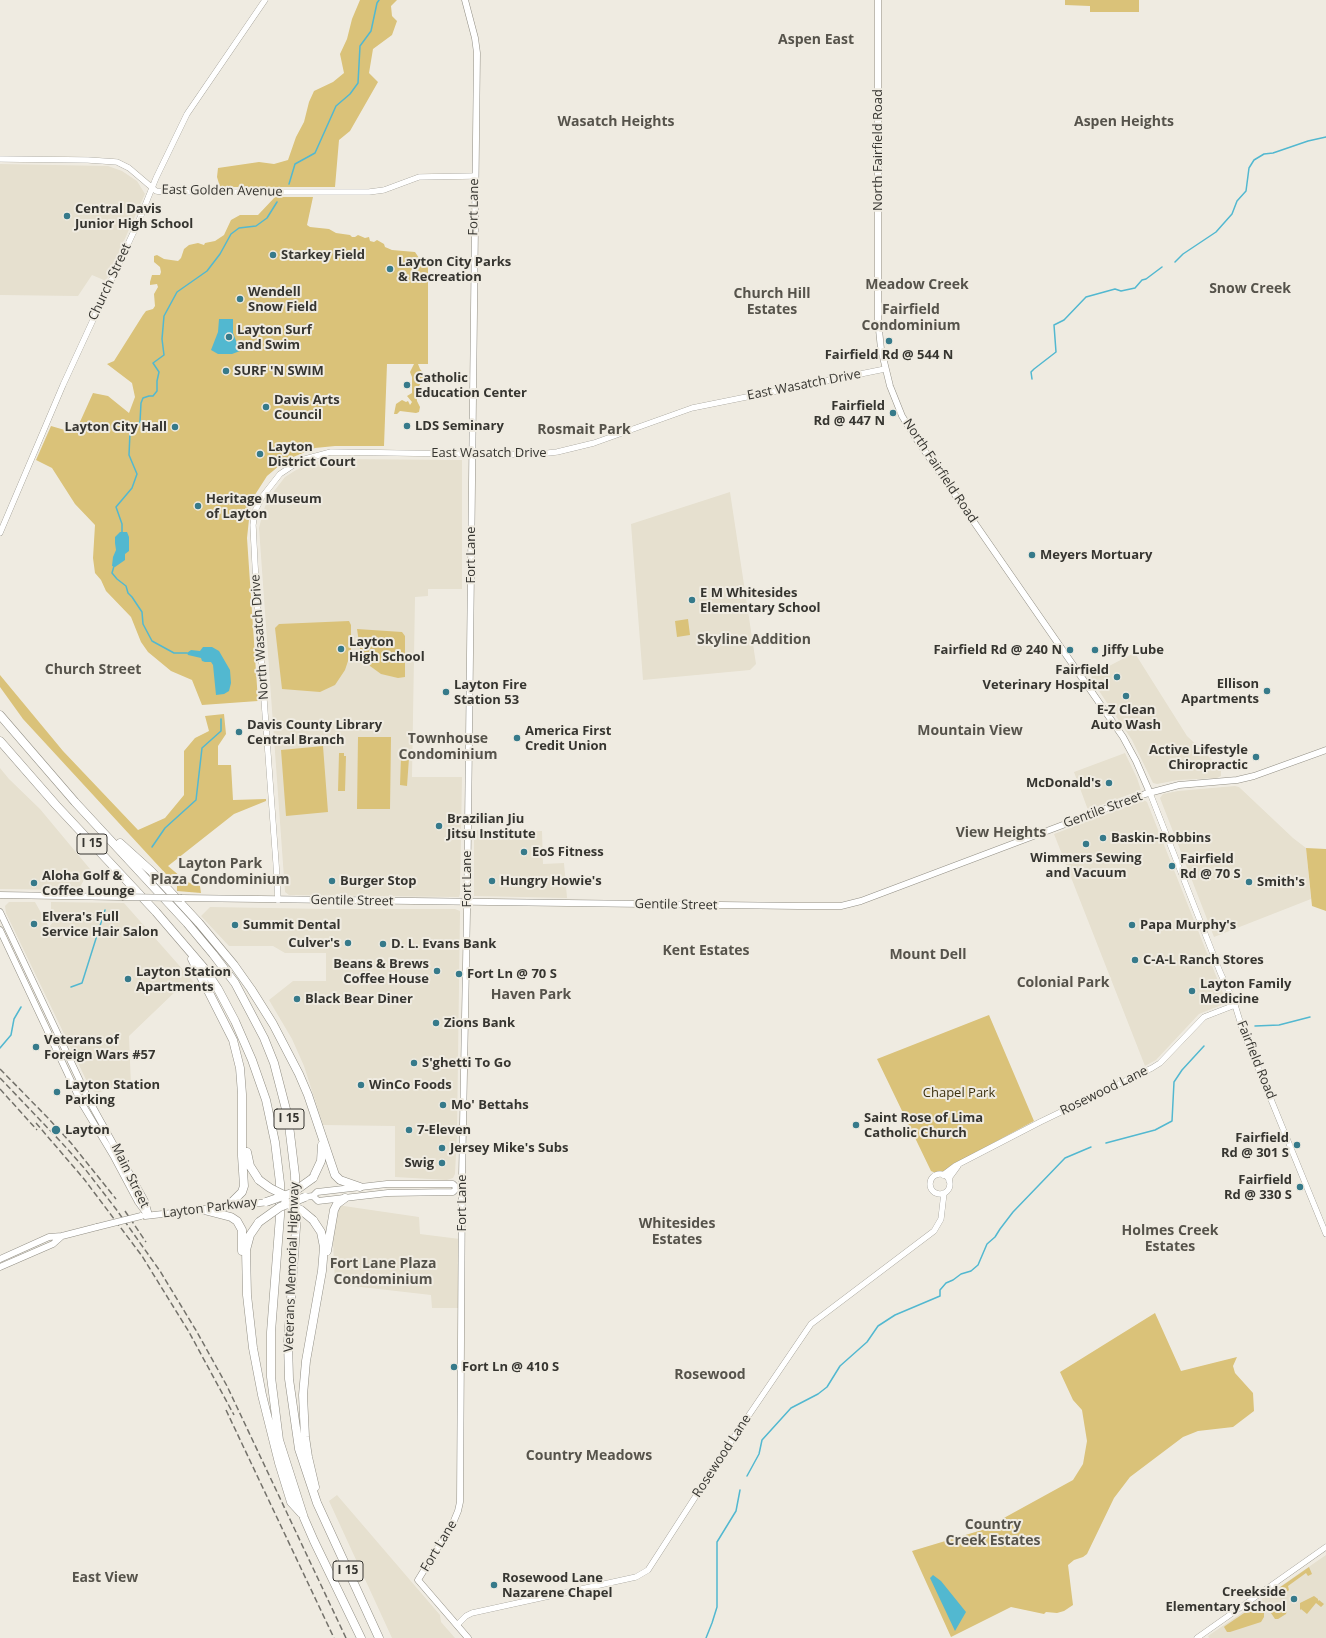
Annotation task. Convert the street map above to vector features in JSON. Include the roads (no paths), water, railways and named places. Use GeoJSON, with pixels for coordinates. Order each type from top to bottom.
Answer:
{"type":"FeatureCollection","features":[{"type":"Feature","properties":{"kind":"highway","name":"Veterans Memorial Highway"},"geometry":{"type":"LineString","coordinates":[[0,715],[75,802],[214,954],[235,983],[251,1012],[274,1064],[288,1117],[295,1175],[296,1227],[288,1342],[289,1379],[299,1449],[317,1503],[379,1638]]}},
{"type":"Feature","properties":{"kind":"highway","name":"Veterans Memorial Highway"},"geometry":{"type":"LineString","coordinates":[[0,741],[56,805],[156,912],[204,968],[218,989],[252,1060],[266,1100],[275,1142],[280,1183],[280,1216],[271,1332],[271,1377],[279,1440],[304,1518],[361,1638]]}},
{"type":"Feature","properties":{"kind":"highway"},"geometry":{"type":"LineString","coordinates":[[75,802],[150,872],[199,924],[234,965],[251,989],[287,1051],[308,1095],[337,1178],[360,1187]]}},
{"type":"Feature","properties":{"kind":"highway"},"geometry":{"type":"LineString","coordinates":[[185,946],[233,1040],[240,1068],[244,1186],[241,1193],[228,1206]]}},
{"type":"Feature","properties":{"kind":"highway"},"geometry":{"type":"LineString","coordinates":[[243,1126],[248,1161],[252,1171],[259,1180],[287,1199],[313,1220],[321,1231],[324,1241],[322,1271]]}},
{"type":"Feature","properties":{"kind":"highway"},"geometry":{"type":"LineString","coordinates":[[246,1276],[248,1243],[252,1232],[260,1222],[313,1178],[322,1159],[322,1137]]}},
{"type":"Feature","properties":{"kind":"highway"},"geometry":{"type":"LineString","coordinates":[[263,1202],[309,1197]]}},
{"type":"Feature","properties":{"kind":"highway"},"geometry":{"type":"LineString","coordinates":[[278,1200],[296,1198]]}},
{"type":"Feature","properties":{"kind":"highway"},"geometry":{"type":"LineString","coordinates":[[317,1503],[305,1437],[303,1395],[306,1361],[322,1271],[328,1250],[334,1210],[337,1204],[345,1198]]}},
{"type":"Feature","properties":{"kind":"highway"},"geometry":{"type":"LineString","coordinates":[[200,1209],[230,1217],[239,1223],[242,1230],[242,1253],[254,1348],[268,1420],[291,1502],[304,1518]]}},
{"type":"Feature","properties":{"kind":"main road","name":"Fort Lane"},"geometry":{"type":"LineString","coordinates":[[456,1625],[418,1580],[452,1526],[458,1513],[460,1502],[460,1188],[467,902],[477,53],[474,34],[465,0]]}},
{"type":"Feature","properties":{"kind":"main road","name":"North Fairfield Road"},"geometry":{"type":"LineString","coordinates":[[878,0],[878,304],[880,343],[885,368],[898,405],[912,433],[1121,734],[1142,775]]}},
{"type":"Feature","properties":{"kind":"main road","name":"Gentile Street"},"geometry":{"type":"LineString","coordinates":[[0,895],[122,898],[841,906],[861,900],[1150,793],[1179,785],[1237,780],[1254,776],[1326,750]]}},
{"type":"Feature","properties":{"kind":"main road","name":"Fairfield Road"},"geometry":{"type":"LineString","coordinates":[[1142,775],[1150,793]]}},
{"type":"Feature","properties":{"kind":"main road","name":"Main Street"},"geometry":{"type":"LineString","coordinates":[[0,912],[90,1102],[145,1201],[149,1215]]}},
{"type":"Feature","properties":{"kind":"main road","name":"Main Street"},"geometry":{"type":"LineString","coordinates":[[0,930],[84,1106],[117,1162],[138,1202],[149,1215]]}},
{"type":"Feature","properties":{"kind":"main road","name":"Layton Parkway"},"geometry":{"type":"LineString","coordinates":[[0,1259],[49,1237],[62,1236],[141,1216],[309,1197],[317,1192],[387,1184],[453,1184],[460,1188]]}},
{"type":"Feature","properties":{"kind":"main road","name":"Layton Parkway"},"geometry":{"type":"LineString","coordinates":[[309,1197],[318,1201],[388,1193],[453,1192],[460,1188]]}},
{"type":"Feature","properties":{"kind":"main road","name":"Layton Parkway"},"geometry":{"type":"LineString","coordinates":[[0,1267],[53,1244],[62,1236]]}},
{"type":"Feature","properties":{"kind":"main road"},"geometry":{"type":"LineString","coordinates":[[456,1625],[468,1638]]}},
{"type":"Feature","properties":{"kind":"street","name":"Church Street"},"geometry":{"type":"LineString","coordinates":[[0,533],[62,386],[191,106],[265,0]]}},
{"type":"Feature","properties":{"kind":"street","name":"East Golden Avenue"},"geometry":{"type":"LineString","coordinates":[[0,159],[88,160],[117,162],[129,168],[158,192],[369,192],[384,190],[419,177],[475,176]]}},
{"type":"Feature","properties":{"kind":"street","name":"East Wasatch Drive"},"geometry":{"type":"LineString","coordinates":[[280,474],[301,460],[331,452],[530,454],[569,450],[594,443],[692,408],[885,368]]}},
{"type":"Feature","properties":{"kind":"street","name":"North Wasatch Drive"},"geometry":{"type":"LineString","coordinates":[[278,900],[257,611],[253,525],[255,511],[262,497],[280,474]]}},
{"type":"Feature","properties":{"kind":"street","name":"Fairfield Road"},"geometry":{"type":"LineString","coordinates":[[1150,793],[1243,1031],[1326,1234]]}},
{"type":"Feature","properties":{"kind":"street","name":"Rosewood Lane"},"geometry":{"type":"LineString","coordinates":[[943,1175],[961,1163],[1040,1122],[1152,1068],[1160,1063],[1204,1016],[1234,1005]]}},
{"type":"Feature","properties":{"kind":"street","name":"Rosewood Lane"},"geometry":{"type":"LineString","coordinates":[[949,1181],[950,1176],[961,1163]]}},
{"type":"Feature","properties":{"kind":"street"},"geometry":{"type":"LineString","coordinates":[[943,1175],[947,1177],[949,1181],[949,1188],[941,1193],[931,1188],[931,1181],[935,1176],[943,1175]]}},
{"type":"Feature","properties":{"kind":"street","name":"Rosewood Lane"},"geometry":{"type":"LineString","coordinates":[[456,1625],[472,1613],[636,1578],[648,1570],[734,1437],[811,1324],[934,1231],[941,1219],[943,1208],[941,1193]]}},
{"type":"Feature","properties":{"kind":"street"},"geometry":{"type":"LineString","coordinates":[[1197,1638],[1326,1547]]}},
{"type":"Feature","properties":{"kind":"water"},"geometry":{"type":"Polygon","coordinates":[[[219,319],[233,319],[233,333],[240,351],[232,354],[218,354],[211,350],[218,332],[219,319]]]}},
{"type":"Feature","properties":{"kind":"water"},"geometry":{"type":"Polygon","coordinates":[[[120,532],[127,532],[129,537],[129,551],[125,554],[125,560],[115,567],[112,566],[113,557],[116,550],[115,537],[120,532]]]}},
{"type":"Feature","properties":{"kind":"water"},"geometry":{"type":"Polygon","coordinates":[[[203,647],[212,647],[219,651],[230,670],[231,683],[229,691],[224,694],[216,695],[213,665],[211,662],[202,661],[201,658],[188,655],[187,653],[191,650],[200,651],[203,647]]]}},
{"type":"Feature","properties":{"kind":"water"},"geometry":{"type":"Polygon","coordinates":[[[933,1575],[941,1581],[966,1612],[955,1631],[930,1578],[933,1575]]]}},
{"type":"Feature","properties":{"kind":"waterway"},"geometry":{"type":"LineString","coordinates":[[289,184],[295,164],[315,153],[336,106],[350,94],[358,83],[360,46],[371,31],[379,0]]}},
{"type":"Feature","properties":{"kind":"waterway"},"geometry":{"type":"LineString","coordinates":[[1175,262],[1183,254],[1216,232],[1232,214],[1237,201],[1246,191],[1249,168],[1254,160],[1264,154],[1273,153],[1308,141],[1326,137]]}},
{"type":"Feature","properties":{"kind":"waterway"},"geometry":{"type":"LineString","coordinates":[[122,532],[122,524],[116,507],[132,488],[137,474],[129,455],[130,432],[140,422],[141,403],[143,398],[153,396],[157,391],[159,372],[153,363],[164,355],[162,339],[164,316],[177,292],[207,271],[220,254],[231,234],[239,228],[256,226],[267,218],[277,202]]}},
{"type":"Feature","properties":{"kind":"waterway"},"geometry":{"type":"LineString","coordinates":[[1032,379],[1031,372],[1056,352],[1054,325],[1064,320],[1086,297],[1115,289],[1121,291],[1135,288],[1142,280],[1146,279],[1162,267]]}},
{"type":"Feature","properties":{"kind":"waterway"},"geometry":{"type":"LineString","coordinates":[[114,566],[112,573],[126,586],[128,593],[142,612],[143,624],[152,641],[174,653],[187,653]]}},
{"type":"Feature","properties":{"kind":"waterway"},"geometry":{"type":"LineString","coordinates":[[152,847],[165,828],[196,800],[202,748],[221,731],[221,719]]}},
{"type":"Feature","properties":{"kind":"waterway"},"geometry":{"type":"LineString","coordinates":[[71,987],[82,983],[105,910]]}},
{"type":"Feature","properties":{"kind":"waterway"},"geometry":{"type":"LineString","coordinates":[[0,1048],[11,1035],[14,1019],[21,1007]]}},
{"type":"Feature","properties":{"kind":"waterway"},"geometry":{"type":"LineString","coordinates":[[1255,1026],[1279,1025],[1310,1017]]}},
{"type":"Feature","properties":{"kind":"waterway"},"geometry":{"type":"LineString","coordinates":[[1106,1143],[1155,1130],[1172,1121],[1174,1082],[1182,1070],[1204,1046]]}},
{"type":"Feature","properties":{"kind":"waterway"},"geometry":{"type":"LineString","coordinates":[[747,1476],[759,1454],[762,1440],[791,1408],[818,1394],[827,1387],[840,1366],[867,1342],[878,1326],[895,1315],[940,1296],[940,1290],[946,1283],[961,1274],[971,1271],[978,1265],[987,1244],[995,1237],[1013,1212],[1065,1158],[1091,1147]]}},
{"type":"Feature","properties":{"kind":"waterway"},"geometry":{"type":"LineString","coordinates":[[706,1638],[717,1607],[717,1542],[736,1511],[740,1490]]}},
{"type":"Feature","properties":{"kind":"railway"},"geometry":{"type":"LineString","coordinates":[[0,1069],[71,1143],[116,1199]]}},
{"type":"Feature","properties":{"kind":"railway"},"geometry":{"type":"LineString","coordinates":[[0,1078],[85,1169],[116,1209],[160,1271],[197,1332],[227,1386],[346,1638]]}},
{"type":"Feature","properties":{"kind":"railway"},"geometry":{"type":"LineString","coordinates":[[0,1089],[37,1130]]}},
{"type":"Feature","properties":{"kind":"railway"},"geometry":{"type":"LineString","coordinates":[[36,1123],[84,1179],[142,1256],[189,1332],[234,1415]]}},
{"type":"Feature","properties":{"kind":"railway"},"geometry":{"type":"LineString","coordinates":[[125,1211],[146,1242]]}},
{"type":"Feature","properties":{"kind":"railway"},"geometry":{"type":"LineString","coordinates":[[226,1410],[334,1638]]}},
{"type":"Feature","properties":{"kind":"place","name":"Central Davis Junior High School"},"geometry":{"type":"Point","coordinates":[67,216]}},
{"type":"Feature","properties":{"kind":"place","name":"Starkey Field"},"geometry":{"type":"Point","coordinates":[273,255]}},
{"type":"Feature","properties":{"kind":"place","name":"Layton City Parks & Recreation"},"geometry":{"type":"Point","coordinates":[390,269]}},
{"type":"Feature","properties":{"kind":"place","name":"Wendell Snow Field"},"geometry":{"type":"Point","coordinates":[240,299]}},
{"type":"Feature","properties":{"kind":"place","name":"Layton Surf and Swim"},"geometry":{"type":"Point","coordinates":[229,337]}},
{"type":"Feature","properties":{"kind":"place","name":"Fairfield Rd @ 544 N"},"geometry":{"type":"Point","coordinates":[889,341]}},
{"type":"Feature","properties":{"kind":"place","name":"SURF 'N SWIM"},"geometry":{"type":"Point","coordinates":[226,371]}},
{"type":"Feature","properties":{"kind":"place","name":"Catholic Education Center"},"geometry":{"type":"Point","coordinates":[407,385]}},
{"type":"Feature","properties":{"kind":"place","name":"Davis Arts Council"},"geometry":{"type":"Point","coordinates":[266,407]}},
{"type":"Feature","properties":{"kind":"place","name":"Fairfield Rd @ 447 N"},"geometry":{"type":"Point","coordinates":[893,413]}},
{"type":"Feature","properties":{"kind":"place","name":"LDS Seminary"},"geometry":{"type":"Point","coordinates":[407,426]}},
{"type":"Feature","properties":{"kind":"place","name":"Layton City Hall"},"geometry":{"type":"Point","coordinates":[175,427]}},
{"type":"Feature","properties":{"kind":"place","name":"Layton District Court"},"geometry":{"type":"Point","coordinates":[260,454]}},
{"type":"Feature","properties":{"kind":"place","name":"Heritage Museum of Layton"},"geometry":{"type":"Point","coordinates":[198,506]}},
{"type":"Feature","properties":{"kind":"place","name":"Meyers Mortuary"},"geometry":{"type":"Point","coordinates":[1032,555]}},
{"type":"Feature","properties":{"kind":"place","name":"E M Whitesides Elementary School"},"geometry":{"type":"Point","coordinates":[692,600]}},
{"type":"Feature","properties":{"kind":"place","name":"Layton High School"},"geometry":{"type":"Point","coordinates":[341,649]}},
{"type":"Feature","properties":{"kind":"place","name":"Fairfield Rd @ 240 N"},"geometry":{"type":"Point","coordinates":[1070,650]}},
{"type":"Feature","properties":{"kind":"place","name":"Jiffy Lube"},"geometry":{"type":"Point","coordinates":[1095,650]}},
{"type":"Feature","properties":{"kind":"place","name":"Fairfield Veterinary Hospital"},"geometry":{"type":"Point","coordinates":[1117,677]}},
{"type":"Feature","properties":{"kind":"place","name":"Ellison Apartments"},"geometry":{"type":"Point","coordinates":[1267,691]}},
{"type":"Feature","properties":{"kind":"place","name":"Layton Fire Station 53"},"geometry":{"type":"Point","coordinates":[446,692]}},
{"type":"Feature","properties":{"kind":"place","name":"E-Z Clean Auto Wash"},"geometry":{"type":"Point","coordinates":[1126,696]}},
{"type":"Feature","properties":{"kind":"place","name":"Davis County Library Central Branch"},"geometry":{"type":"Point","coordinates":[239,732]}},
{"type":"Feature","properties":{"kind":"place","name":"America First Credit Union"},"geometry":{"type":"Point","coordinates":[517,738]}},
{"type":"Feature","properties":{"kind":"place","name":"Active Lifestyle Chiropractic"},"geometry":{"type":"Point","coordinates":[1256,757]}},
{"type":"Feature","properties":{"kind":"place","name":"McDonald's"},"geometry":{"type":"Point","coordinates":[1109,783]}},
{"type":"Feature","properties":{"kind":"place","name":"Brazilian Jiu Jitsu Institute"},"geometry":{"type":"Point","coordinates":[439,826]}},
{"type":"Feature","properties":{"kind":"place","name":"Baskin-Robbins"},"geometry":{"type":"Point","coordinates":[1103,838]}},
{"type":"Feature","properties":{"kind":"place","name":"Wimmers Sewing and Vacuum"},"geometry":{"type":"Point","coordinates":[1086,844]}},
{"type":"Feature","properties":{"kind":"place","name":"EoS Fitness"},"geometry":{"type":"Point","coordinates":[524,852]}},
{"type":"Feature","properties":{"kind":"place","name":"Fairfield Rd @ 70 S"},"geometry":{"type":"Point","coordinates":[1172,866]}},
{"type":"Feature","properties":{"kind":"place","name":"Burger Stop"},"geometry":{"type":"Point","coordinates":[332,881]}},
{"type":"Feature","properties":{"kind":"place","name":"Hungry Howie's"},"geometry":{"type":"Point","coordinates":[492,881]}},
{"type":"Feature","properties":{"kind":"place","name":"Smith's"},"geometry":{"type":"Point","coordinates":[1249,882]}},
{"type":"Feature","properties":{"kind":"place","name":"Aloha Golf & Coffee Lounge"},"geometry":{"type":"Point","coordinates":[34,883]}},
{"type":"Feature","properties":{"kind":"place","name":"Elvera's Full Service Hair Salon"},"geometry":{"type":"Point","coordinates":[34,924]}},
{"type":"Feature","properties":{"kind":"place","name":"Summit Dental"},"geometry":{"type":"Point","coordinates":[235,925]}},
{"type":"Feature","properties":{"kind":"place","name":"Papa Murphy's"},"geometry":{"type":"Point","coordinates":[1132,925]}},
{"type":"Feature","properties":{"kind":"place","name":"Culver's"},"geometry":{"type":"Point","coordinates":[348,943]}},
{"type":"Feature","properties":{"kind":"place","name":"D. L. Evans Bank"},"geometry":{"type":"Point","coordinates":[383,944]}},
{"type":"Feature","properties":{"kind":"place","name":"C-A-L Ranch Stores"},"geometry":{"type":"Point","coordinates":[1135,960]}},
{"type":"Feature","properties":{"kind":"place","name":"Beans & Brews Coffee House"},"geometry":{"type":"Point","coordinates":[437,971]}},
{"type":"Feature","properties":{"kind":"place","name":"Fort Ln @ 70 S"},"geometry":{"type":"Point","coordinates":[459,974]}},
{"type":"Feature","properties":{"kind":"place","name":"Layton Station Apartments"},"geometry":{"type":"Point","coordinates":[128,979]}},
{"type":"Feature","properties":{"kind":"place","name":"Layton Family Medicine"},"geometry":{"type":"Point","coordinates":[1192,991]}},
{"type":"Feature","properties":{"kind":"place","name":"Black Bear Diner"},"geometry":{"type":"Point","coordinates":[297,999]}},
{"type":"Feature","properties":{"kind":"place","name":"Zions Bank"},"geometry":{"type":"Point","coordinates":[436,1023]}},
{"type":"Feature","properties":{"kind":"place","name":"Veterans of Foreign Wars #57"},"geometry":{"type":"Point","coordinates":[36,1047]}},
{"type":"Feature","properties":{"kind":"place","name":"S'ghetti To Go"},"geometry":{"type":"Point","coordinates":[414,1063]}},
{"type":"Feature","properties":{"kind":"place","name":"WinCo Foods"},"geometry":{"type":"Point","coordinates":[361,1085]}},
{"type":"Feature","properties":{"kind":"place","name":"Layton Station Parking"},"geometry":{"type":"Point","coordinates":[57,1092]}},
{"type":"Feature","properties":{"kind":"place","name":"Mo' Bettahs"},"geometry":{"type":"Point","coordinates":[443,1105]}},
{"type":"Feature","properties":{"kind":"place","name":"Saint Rose of Lima Catholic Church"},"geometry":{"type":"Point","coordinates":[856,1125]}},
{"type":"Feature","properties":{"kind":"place","name":"Layton"},"geometry":{"type":"Point","coordinates":[56,1130]}},
{"type":"Feature","properties":{"kind":"place","name":"7-Eleven"},"geometry":{"type":"Point","coordinates":[409,1130]}},
{"type":"Feature","properties":{"kind":"place","name":"Fairfield Rd @ 301 S"},"geometry":{"type":"Point","coordinates":[1297,1145]}},
{"type":"Feature","properties":{"kind":"place","name":"Jersey Mike's Subs"},"geometry":{"type":"Point","coordinates":[442,1148]}},
{"type":"Feature","properties":{"kind":"place","name":"Swig"},"geometry":{"type":"Point","coordinates":[442,1163]}},
{"type":"Feature","properties":{"kind":"place","name":"Fairfield Rd @ 330 S"},"geometry":{"type":"Point","coordinates":[1300,1187]}},
{"type":"Feature","properties":{"kind":"place","name":"Fort Ln @ 410 S"},"geometry":{"type":"Point","coordinates":[454,1367]}},
{"type":"Feature","properties":{"kind":"place","name":"Rosewood Lane Nazarene Chapel"},"geometry":{"type":"Point","coordinates":[494,1585]}},
{"type":"Feature","properties":{"kind":"place","name":"Creekside Elementary School"},"geometry":{"type":"Point","coordinates":[1294,1599]}},
{"type":"Feature","properties":{"kind":"district","name":"Aspen East"},"geometry":{"type":"Point","coordinates":[816,40]}},
{"type":"Feature","properties":{"kind":"district","name":"Wasatch Heights"},"geometry":{"type":"Point","coordinates":[616,122]}},
{"type":"Feature","properties":{"kind":"district","name":"Aspen Heights"},"geometry":{"type":"Point","coordinates":[1124,122]}},
{"type":"Feature","properties":{"kind":"district","name":"Meadow Creek"},"geometry":{"type":"Point","coordinates":[917,285]}},
{"type":"Feature","properties":{"kind":"district","name":"Snow Creek"},"geometry":{"type":"Point","coordinates":[1250,289]}},
{"type":"Feature","properties":{"kind":"district","name":"Church Hill Estates"},"geometry":{"type":"Point","coordinates":[772,302]}},
{"type":"Feature","properties":{"kind":"district","name":"Fairfield Condominium"},"geometry":{"type":"Point","coordinates":[911,318]}},
{"type":"Feature","properties":{"kind":"district","name":"Rosmait Park"},"geometry":{"type":"Point","coordinates":[584,430]}},
{"type":"Feature","properties":{"kind":"district","name":"Skyline Addition"},"geometry":{"type":"Point","coordinates":[754,640]}},
{"type":"Feature","properties":{"kind":"district","name":"Church Street"},"geometry":{"type":"Point","coordinates":[93,670]}},
{"type":"Feature","properties":{"kind":"district","name":"Mountain View"},"geometry":{"type":"Point","coordinates":[970,731]}},
{"type":"Feature","properties":{"kind":"district","name":"Townhouse Condominium"},"geometry":{"type":"Point","coordinates":[448,748]}},
{"type":"Feature","properties":{"kind":"district","name":"View Heights"},"geometry":{"type":"Point","coordinates":[1001,833]}},
{"type":"Feature","properties":{"kind":"district","name":"Layton Park Plaza Condominium"},"geometry":{"type":"Point","coordinates":[220,872]}},
{"type":"Feature","properties":{"kind":"district","name":"Kent Estates"},"geometry":{"type":"Point","coordinates":[706,951]}},
{"type":"Feature","properties":{"kind":"district","name":"Mount Dell"},"geometry":{"type":"Point","coordinates":[928,955]}},
{"type":"Feature","properties":{"kind":"district","name":"Colonial Park"},"geometry":{"type":"Point","coordinates":[1063,983]}},
{"type":"Feature","properties":{"kind":"district","name":"Haven Park"},"geometry":{"type":"Point","coordinates":[531,995]}},
{"type":"Feature","properties":{"kind":"district","name":"Whitesides Estates"},"geometry":{"type":"Point","coordinates":[677,1232]}},
{"type":"Feature","properties":{"kind":"district","name":"Holmes Creek Estates"},"geometry":{"type":"Point","coordinates":[1170,1240]}},
{"type":"Feature","properties":{"kind":"district","name":"Fort Lane Plaza Condominium"},"geometry":{"type":"Point","coordinates":[383,1272]}},
{"type":"Feature","properties":{"kind":"district","name":"Rosewood"},"geometry":{"type":"Point","coordinates":[710,1375]}},
{"type":"Feature","properties":{"kind":"district","name":"Country Meadows"},"geometry":{"type":"Point","coordinates":[589,1456]}},
{"type":"Feature","properties":{"kind":"district","name":"Country Creek Estates"},"geometry":{"type":"Point","coordinates":[993,1534]}},
{"type":"Feature","properties":{"kind":"district","name":"East View"},"geometry":{"type":"Point","coordinates":[105,1578]}},
{"type":"Feature","properties":{"kind":"park label","name":"Chapel Park"},"geometry":{"type":"Point","coordinates":[959,1093]}}]}
